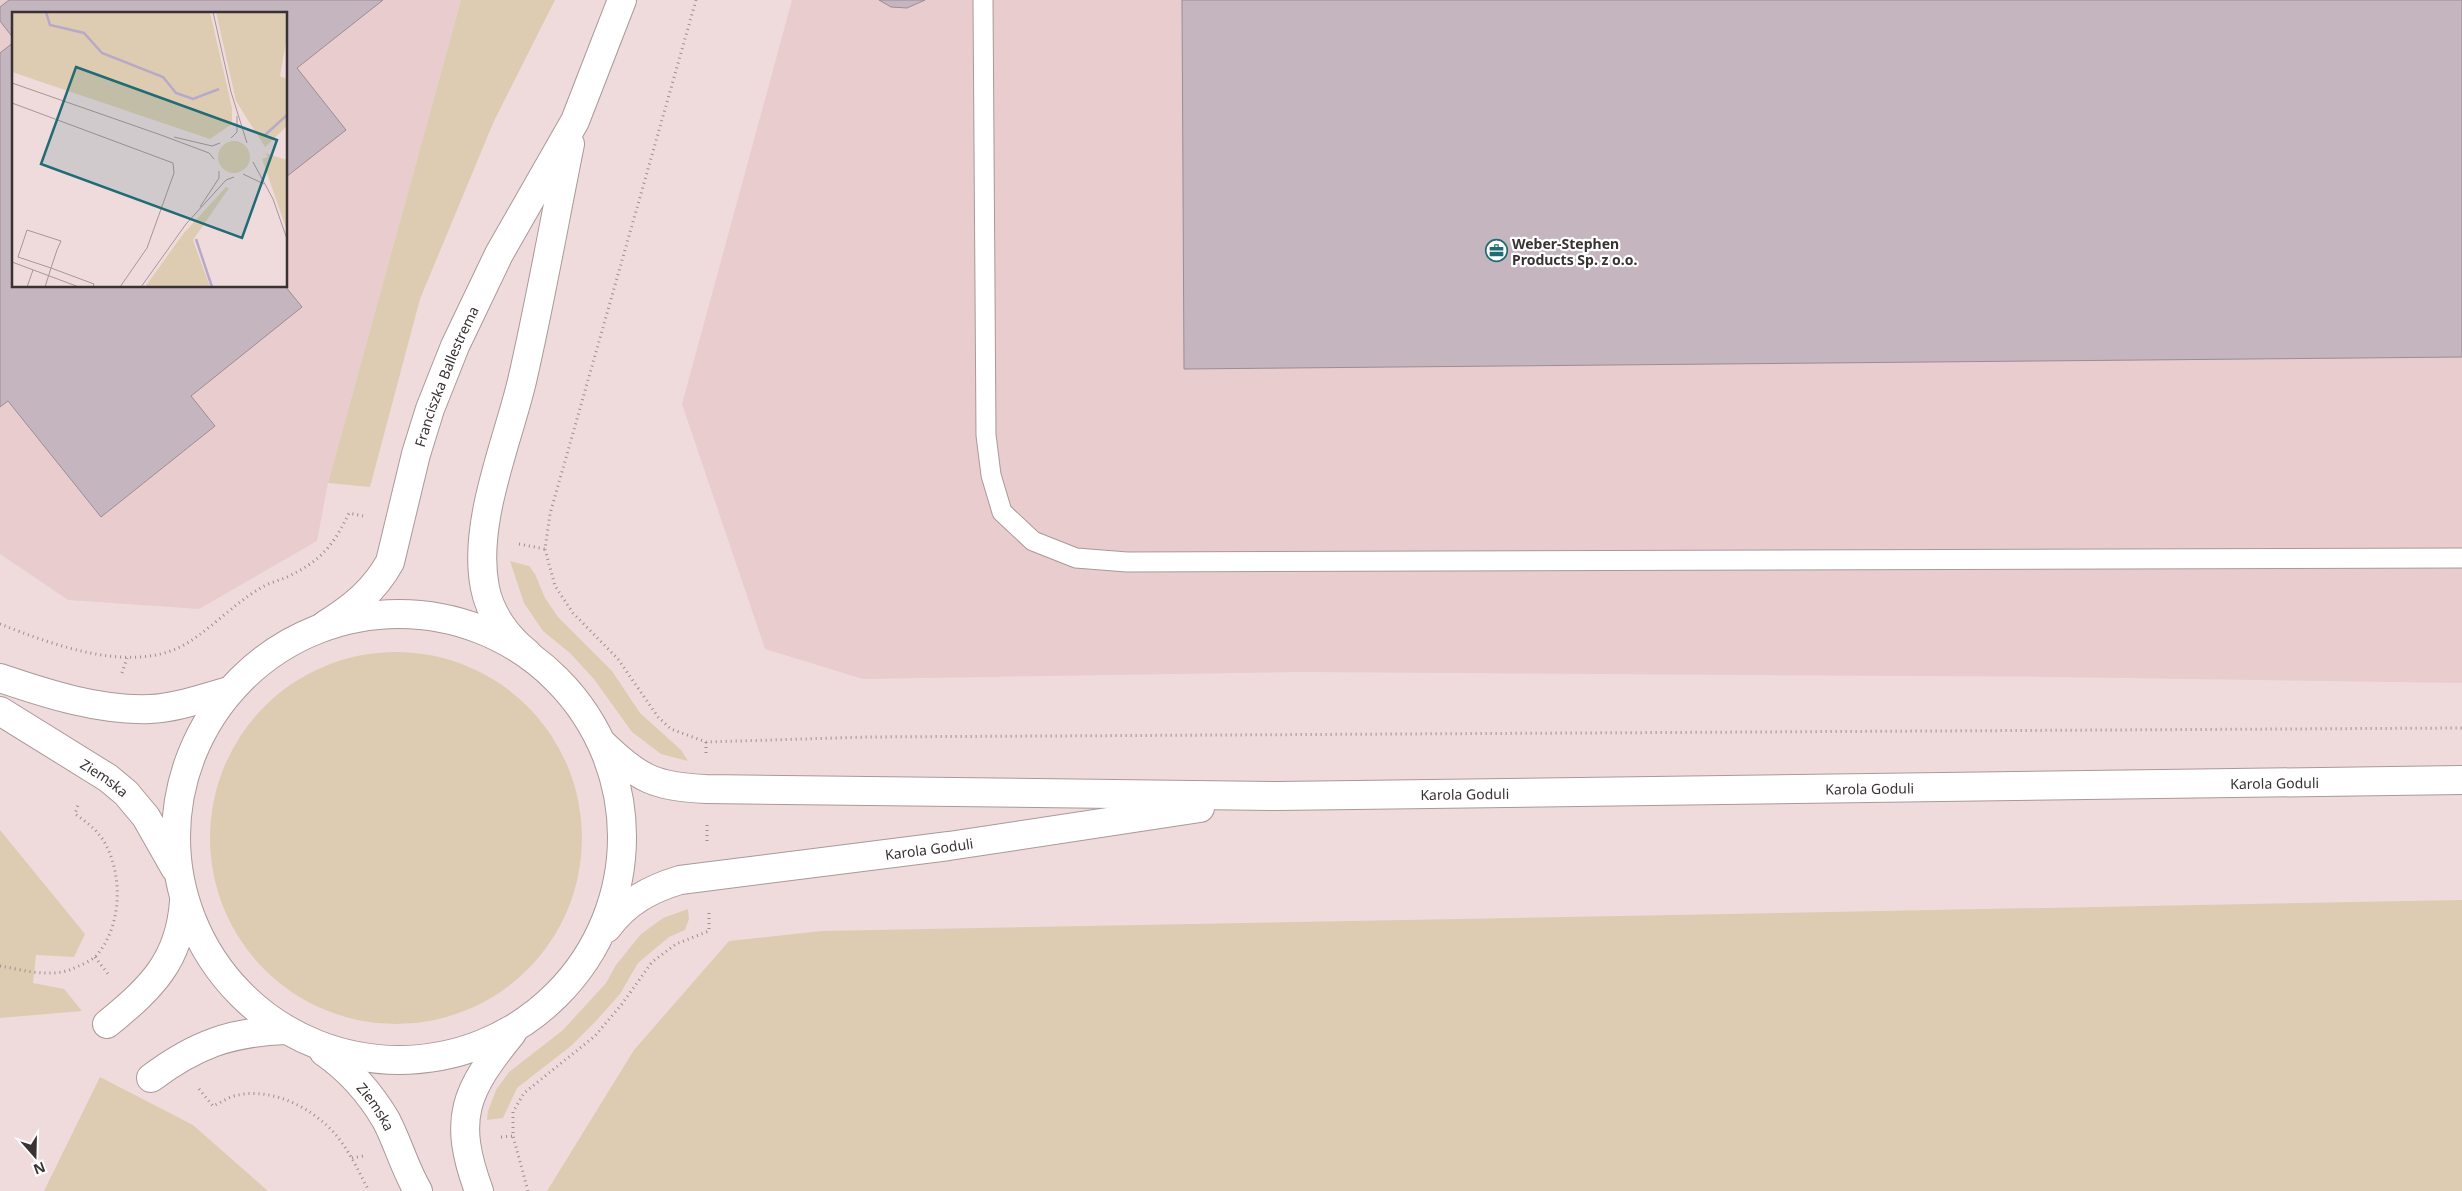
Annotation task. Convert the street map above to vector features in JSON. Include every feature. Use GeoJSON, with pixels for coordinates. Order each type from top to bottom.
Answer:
{"type":"FeatureCollection","features":[{"type":"Feature","properties":{"kind":"street","name":"Franciszka Ballestrema"},"geometry":{"type":"LineString","coordinates":[[325,625],[366,596],[382,578],[390,562],[416,454],[430,409],[455,346],[499,254],[574,121],[622,0]]}},
{"type":"Feature","properties":{"kind":"street","name":"Franciszka Ballestrema"},"geometry":{"type":"LineString","coordinates":[[527,653],[503,629],[491,608],[485,587],[482,555],[488,504],[522,382],[574,121]]}},
{"type":"Feature","properties":{"kind":"street"},"geometry":{"type":"LineString","coordinates":[[107,1024],[147,991],[160,976],[178,940],[183,921],[184,901],[178,874],[175,825],[183,777],[201,732],[228,691],[257,664],[289,642],[325,625],[376,614],[429,615],[480,628],[527,653],[557,678],[568,690],[583,709],[603,744],[619,791],[623,842],[616,891],[599,938],[577,973],[550,1002],[517,1027],[494,1040],[467,1050],[414,1060],[360,1057],[297,1036],[247,1033],[218,1040],[176,1060],[151,1078]]}},
{"type":"Feature","properties":{"kind":"street"},"geometry":{"type":"LineString","coordinates":[[0,678],[110,708],[151,709],[184,703],[228,691]]}},
{"type":"Feature","properties":{"kind":"street","name":"Ziemska"},"geometry":{"type":"LineString","coordinates":[[0,711],[108,778],[126,793],[146,816],[178,874]]}},
{"type":"Feature","properties":{"kind":"street","name":"Karola Goduli"},"geometry":{"type":"LineString","coordinates":[[603,744],[621,761],[643,777],[664,785],[706,789],[1278,796],[2462,780]]}},
{"type":"Feature","properties":{"kind":"street","name":"Karola Goduli"},"geometry":{"type":"LineString","coordinates":[[599,938],[617,914],[637,898],[658,886],[680,880],[950,846],[1278,796]]}},
{"type":"Feature","properties":{"kind":"street","name":"Ziemska"},"geometry":{"type":"LineString","coordinates":[[184,901],[200,940],[222,975],[252,1006],[351,1073],[371,1097],[386,1121],[418,1191]]}},
{"type":"Feature","properties":{"kind":"street"},"geometry":{"type":"LineString","coordinates":[[479,1191],[469,1163],[465,1121],[471,1092],[486,1065],[517,1027]]}},
{"type":"Feature","properties":{"kind":"lane"},"geometry":{"type":"LineString","coordinates":[[983,0],[986,435],[990,475],[1002,512],[1033,541],[1068,555],[1076,558],[1127,562],[2462,558]]}},
{"type":"Feature","properties":{"kind":"path"},"geometry":{"type":"LineString","coordinates":[[696,0],[550,514],[545,549],[555,586],[573,613],[618,659],[658,717],[671,729],[706,742],[868,737],[2462,728]]}},
{"type":"Feature","properties":{"kind":"path"},"geometry":{"type":"LineString","coordinates":[[0,624],[50,644],[127,658],[164,653],[181,646],[242,599],[263,586],[308,566],[325,553],[337,539],[348,513]]}},
{"type":"Feature","properties":{"kind":"path"},"geometry":{"type":"LineString","coordinates":[[528,1191],[513,1136],[514,1112],[524,1093],[595,1036],[622,1004],[652,962],[676,944],[709,931],[706,742]]}},
{"type":"Feature","properties":{"kind":"path"},"geometry":{"type":"LineString","coordinates":[[0,966],[46,974],[71,970],[95,957],[106,940],[117,911],[116,877],[107,846],[93,827],[76,814]]}},
{"type":"Feature","properties":{"kind":"path"},"geometry":{"type":"LineString","coordinates":[[352,1158],[369,1191]]}},
{"type":"Feature","properties":{"kind":"shaded area"},"geometry":{"type":"Polygon","coordinates":[[[0,0],[461,0],[328,483],[317,541],[199,609],[68,600],[0,554],[0,0]]]}},
{"type":"Feature","properties":{"kind":"shaded area"},"geometry":{"type":"Polygon","coordinates":[[[461,0],[555,0],[494,121],[420,299],[370,487],[328,483],[461,0]]]}},
{"type":"Feature","properties":{"kind":"shaded area"},"geometry":{"type":"Polygon","coordinates":[[[792,0],[2462,0],[2462,683],[2056,677],[1300,672],[863,679],[765,649],[682,404],[792,0]]]}},
{"type":"Feature","properties":{"kind":"shaded area"},"geometry":{"type":"Polygon","coordinates":[[[510,561],[529,566],[535,574],[545,598],[558,617],[612,671],[640,713],[681,750],[688,761],[661,754],[632,732],[594,679],[570,653],[543,631],[524,603],[510,561]]]}},
{"type":"Feature","properties":{"kind":"shaded area"},"geometry":{"type":"Polygon","coordinates":[[[378,652],[414,652],[450,660],[484,674],[500,683],[528,706],[551,734],[568,767],[579,802],[582,838],[579,874],[568,909],[551,942],[528,970],[500,993],[467,1010],[432,1021],[414,1024],[378,1024],[342,1016],[308,1002],[278,982],[252,956],[232,926],[218,892],[210,856],[210,820],[218,784],[232,750],[252,720],[278,694],[308,674],[342,660],[378,652]]]}},
{"type":"Feature","properties":{"kind":"shaded area"},"geometry":{"type":"Polygon","coordinates":[[[0,830],[85,934],[74,957],[36,955],[33,983],[64,989],[82,1011],[0,1018],[0,830]]]}},
{"type":"Feature","properties":{"kind":"shaded area"},"geometry":{"type":"Polygon","coordinates":[[[2462,900],[2462,1191],[547,1191],[634,1050],[729,941],[822,931],[2462,900]]]}},
{"type":"Feature","properties":{"kind":"shaded area"},"geometry":{"type":"Polygon","coordinates":[[[688,909],[689,919],[685,930],[669,937],[638,963],[620,994],[595,1022],[571,1046],[517,1088],[503,1118],[487,1120],[488,1111],[496,1090],[509,1072],[563,1030],[606,983],[616,965],[641,934],[663,918],[688,909]]]}},
{"type":"Feature","properties":{"kind":"shaded area"},"geometry":{"type":"Polygon","coordinates":[[[100,1077],[193,1125],[268,1191],[44,1191],[100,1077]]]}},
{"type":"Feature","properties":{"kind":"building"},"geometry":{"type":"Polygon","coordinates":[[[9,0],[383,0],[297,68],[346,130],[288,175],[288,12],[12,12],[12,36],[0,21],[0,7],[9,0]]]}},
{"type":"Feature","properties":{"kind":"building"},"geometry":{"type":"Polygon","coordinates":[[[879,0],[925,0],[907,8],[891,7],[879,0]]]}},
{"type":"Feature","properties":{"kind":"building"},"geometry":{"type":"Polygon","coordinates":[[[1182,0],[2462,0],[2462,357],[1184,369],[1182,0]]]}},
{"type":"Feature","properties":{"kind":"building"},"geometry":{"type":"Polygon","coordinates":[[[12,44],[12,288],[287,288],[302,307],[191,396],[215,426],[101,517],[8,401],[0,407],[0,53],[12,44]]]}},
{"type":"Feature","properties":{"kind":"place","name":"Weber-Stephen Products Sp. z o.o."},"geometry":{"type":"Point","coordinates":[1496,251]}}]}
